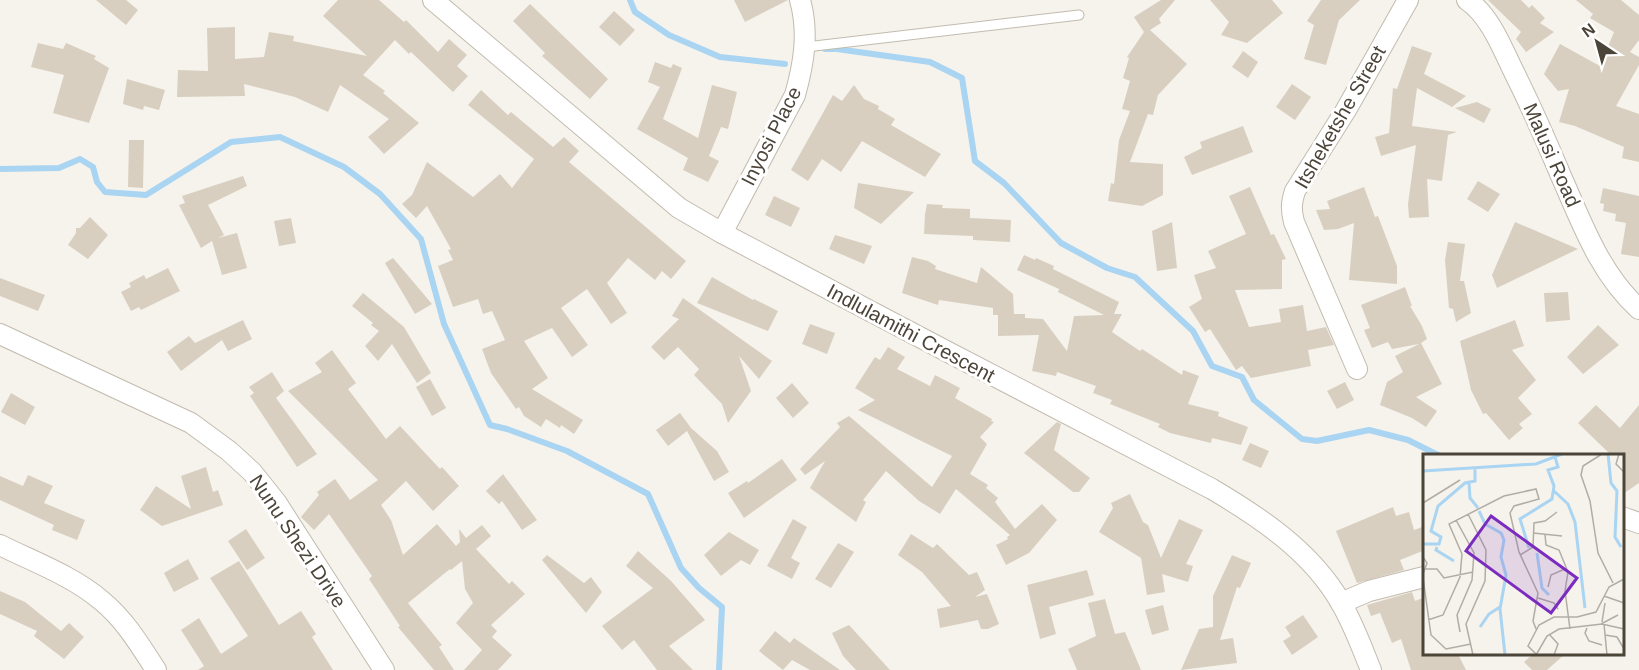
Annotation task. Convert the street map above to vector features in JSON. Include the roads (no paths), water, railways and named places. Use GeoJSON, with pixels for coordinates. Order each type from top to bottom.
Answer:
{"type":"FeatureCollection","features":[{"type":"Feature","properties":{"kind":"street","name":"Indlulamithi Crescent"},"geometry":{"type":"LineString","coordinates":[[433,0],[670,200],[722,233],[1212,489],[1251,513],[1295,547],[1311,563],[1341,603],[1371,670]]}},
{"type":"Feature","properties":{"kind":"street","name":"Inyosi Place"},"geometry":{"type":"LineString","coordinates":[[722,233],[795,95],[806,46],[800,0]]}},
{"type":"Feature","properties":{"kind":"street","name":"Itsheketshe Street"},"geometry":{"type":"LineString","coordinates":[[1358,369],[1294,222],[1291,204],[1295,191],[1346,110],[1408,0]]}},
{"type":"Feature","properties":{"kind":"street","name":"Malusi Road"},"geometry":{"type":"LineString","coordinates":[[1467,0],[1487,21],[1501,44],[1534,113],[1588,238],[1611,276],[1639,309]]}},
{"type":"Feature","properties":{"kind":"street","name":"Nunu Shezi Drive"},"geometry":{"type":"LineString","coordinates":[[0,334],[191,423],[229,451],[252,472],[276,502],[384,670]]}},
{"type":"Feature","properties":{"kind":"street"},"geometry":{"type":"LineString","coordinates":[[1624,517],[1639,523]]}},
{"type":"Feature","properties":{"kind":"street"},"geometry":{"type":"LineString","coordinates":[[0,545],[68,578],[101,600],[129,628],[156,670]]}},
{"type":"Feature","properties":{"kind":"street"},"geometry":{"type":"LineString","coordinates":[[1341,603],[1368,591],[1423,577]]}},
{"type":"Feature","properties":{"kind":"lane"},"geometry":{"type":"LineString","coordinates":[[806,46],[1079,15]]}},
{"type":"Feature","properties":{"kind":"waterway"},"geometry":{"type":"LineString","coordinates":[[630,0],[635,12],[669,35],[720,57],[785,64]]}},
{"type":"Feature","properties":{"kind":"waterway"},"geometry":{"type":"LineString","coordinates":[[825,49],[930,62],[962,78],[975,161],[1004,183],[1061,243],[1107,268],[1135,277],[1193,331],[1212,366],[1242,377],[1254,400],[1302,439],[1317,441],[1369,430],[1408,440],[1436,454]]}},
{"type":"Feature","properties":{"kind":"waterway"},"geometry":{"type":"LineString","coordinates":[[0,169],[59,168],[80,159],[93,167],[97,182],[105,192],[146,195],[231,142],[280,137],[344,167],[380,194],[421,239],[444,324],[490,425],[567,451],[648,494],[681,568],[699,588],[722,607],[719,670]]}}]}
